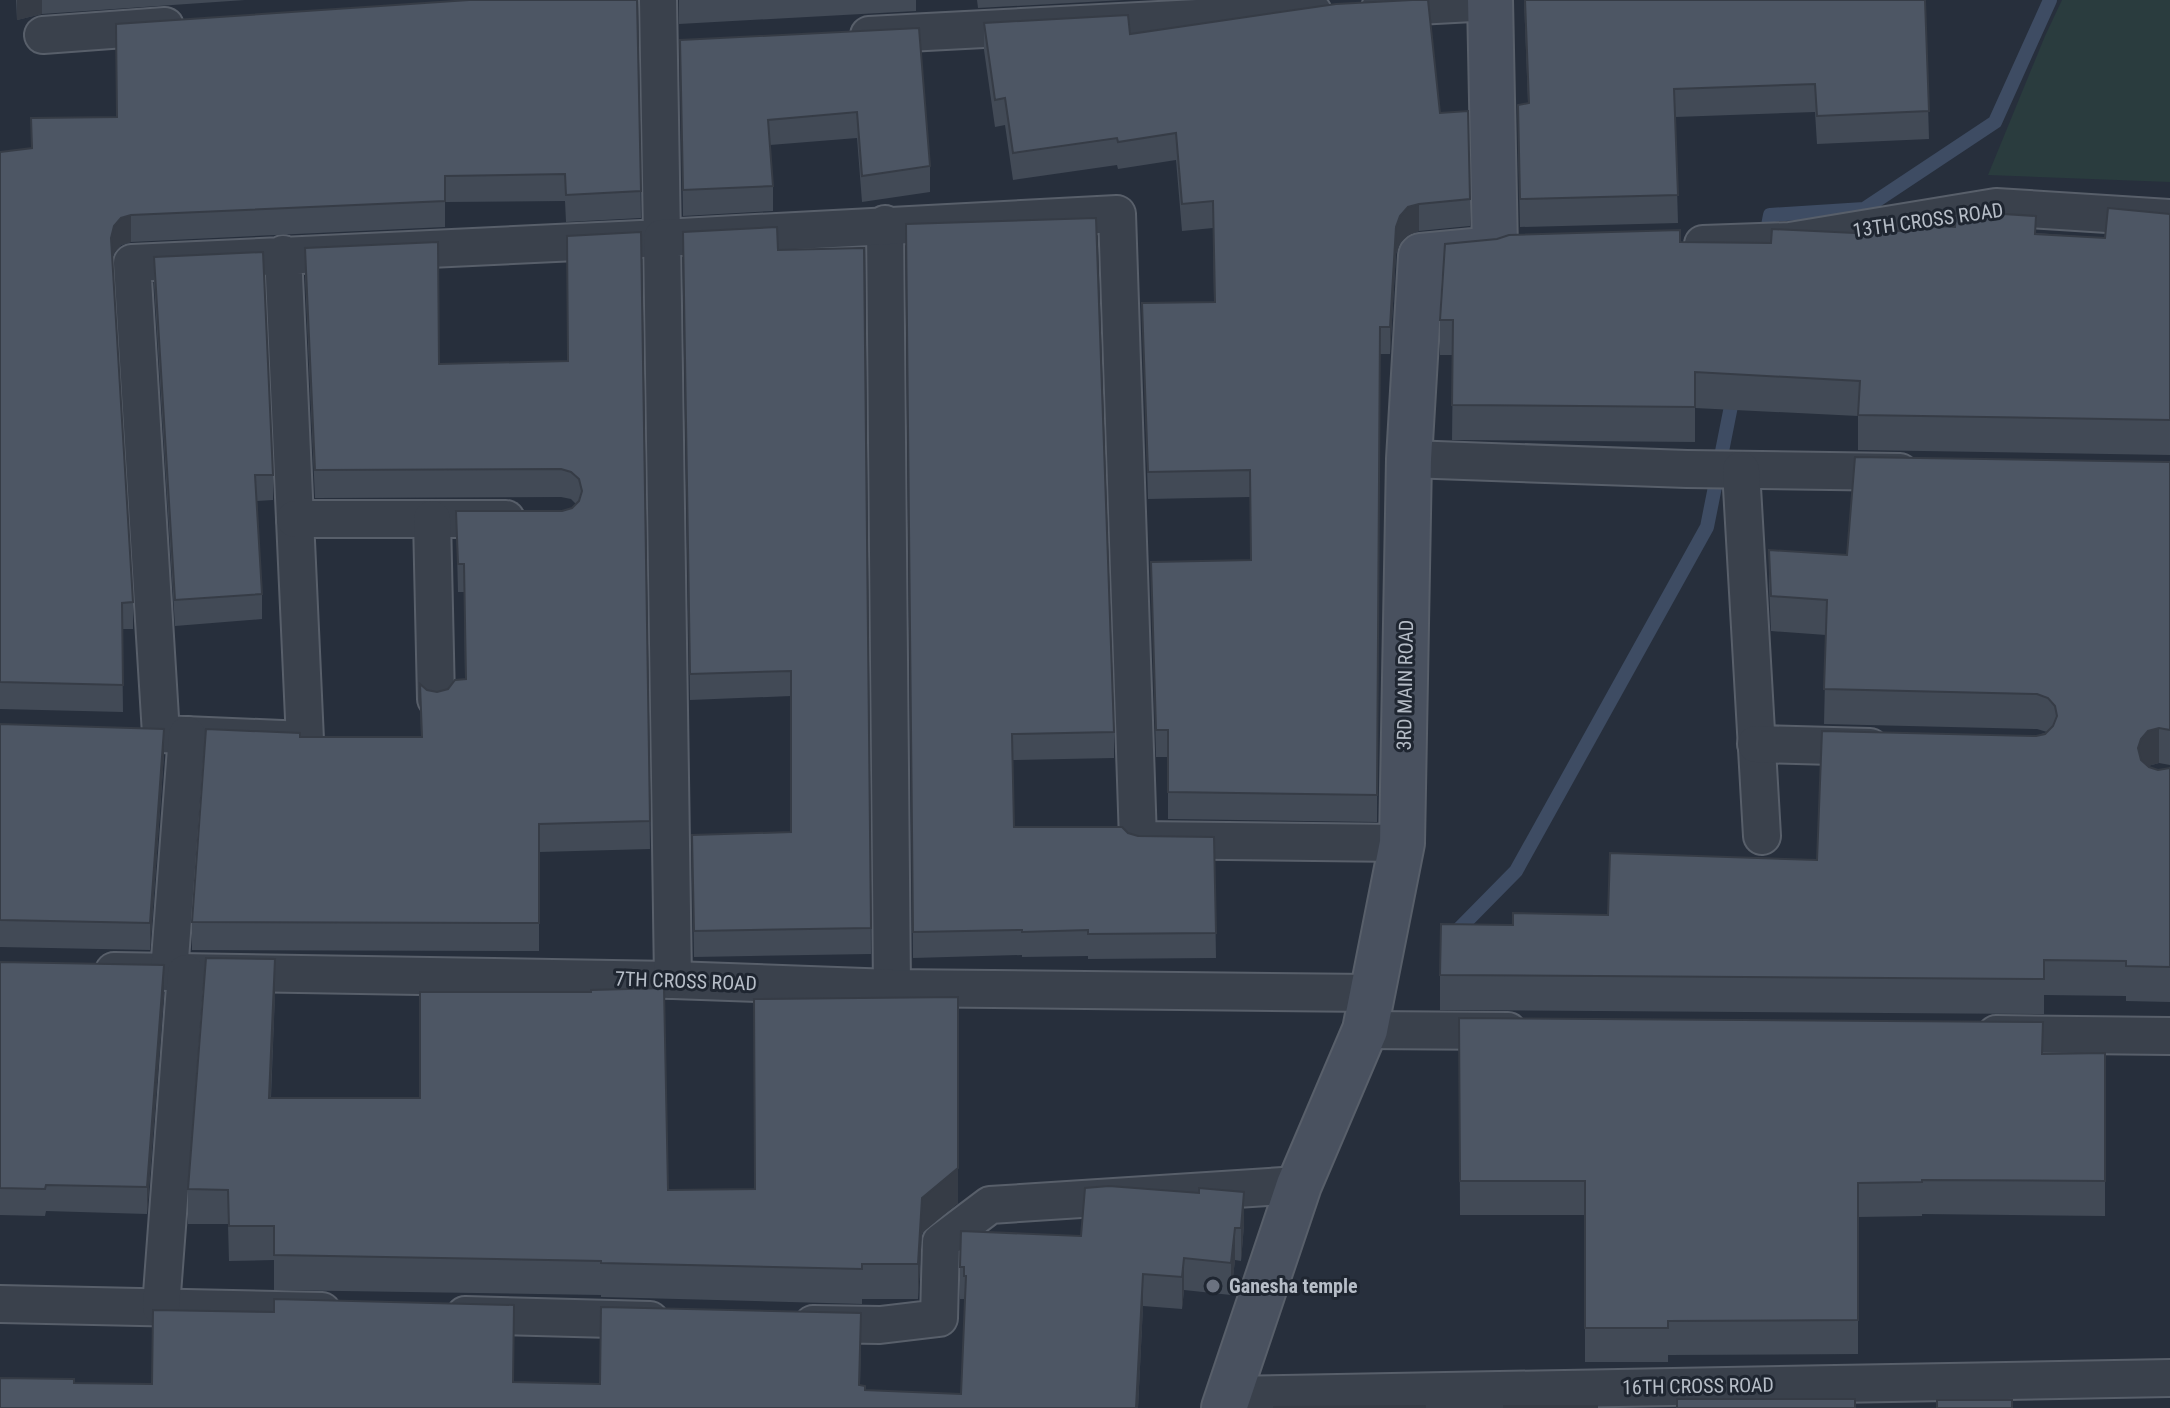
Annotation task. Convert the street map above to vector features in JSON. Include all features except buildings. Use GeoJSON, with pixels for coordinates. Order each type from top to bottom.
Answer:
{"type":"FeatureCollection","features":[{"type":"Feature","properties":{"kind":"street"},"geometry":{"type":"LineString","coordinates":[[658,0],[676,46],[662,238],[673,980]]}},
{"type":"Feature","properties":{"kind":"street"},"geometry":{"type":"LineString","coordinates":[[836,37],[1490,1]]}},
{"type":"Feature","properties":{"kind":"street","name":"3RD MAIN ROAD"},"geometry":{"type":"LineString","coordinates":[[1225,1402],[1299,1185],[1368,1012],[1402,843],[1409,459],[1421,256],[1510,248],[1490,1]]}},
{"type":"Feature","properties":{"kind":"street"},"geometry":{"type":"LineString","coordinates":[[43,35],[202,24]]}},
{"type":"Feature","properties":{"kind":"street","name":"13TH CROSS ROAD"},"geometry":{"type":"LineString","coordinates":[[1664,245],[1790,241],[1996,207],[2170,218]]}},
{"type":"Feature","properties":{"kind":"street"},"geometry":{"type":"LineString","coordinates":[[161,1307],[178,972],[160,734],[132,263],[1117,214],[1138,840],[1402,843]]}},
{"type":"Feature","properties":{"kind":"street"},"geometry":{"type":"LineString","coordinates":[[885,224],[892,988]]}},
{"type":"Feature","properties":{"kind":"street"},"geometry":{"type":"LineString","coordinates":[[160,734],[305,740],[283,254]]}},
{"type":"Feature","properties":{"kind":"street"},"geometry":{"type":"LineString","coordinates":[[1409,459],[1687,469],[1932,473]]}},
{"type":"Feature","properties":{"kind":"street"},"geometry":{"type":"LineString","coordinates":[[1741,470],[1762,836]]}},
{"type":"Feature","properties":{"kind":"street"},"geometry":{"type":"LineString","coordinates":[[295,519],[532,519]]}},
{"type":"Feature","properties":{"kind":"street"},"geometry":{"type":"LineString","coordinates":[[432,519],[436,699]]}},
{"type":"Feature","properties":{"kind":"street"},"geometry":{"type":"LineString","coordinates":[[1756,744],[1896,747]]}},
{"type":"Feature","properties":{"kind":"street","name":"7TH CROSS ROAD"},"geometry":{"type":"LineString","coordinates":[[77,970],[673,980],[892,988],[1368,1012],[1539,1032]]}},
{"type":"Feature","properties":{"kind":"street"},"geometry":{"type":"LineString","coordinates":[[1965,1034],[2170,1036]]}},
{"type":"Feature","properties":{"kind":"street"},"geometry":{"type":"LineString","coordinates":[[784,1323],[880,1325],[939,1318],[941,1242],[990,1205],[1299,1185]]}},
{"type":"Feature","properties":{"kind":"street"},"geometry":{"type":"LineString","coordinates":[[0,1304],[352,1312]]}},
{"type":"Feature","properties":{"kind":"street"},"geometry":{"type":"LineString","coordinates":[[432,1314],[688,1321]]}},
{"type":"Feature","properties":{"kind":"street","name":"16TH CROSS ROAD"},"geometry":{"type":"LineString","coordinates":[[1225,1402],[2170,1378]]}},
{"type":"Feature","properties":{"kind":"shaded area"},"geometry":{"type":"Polygon","coordinates":[[[2062,0],[2170,0],[2170,182],[1988,175],[2062,0]]]}},
{"type":"Feature","properties":{"kind":"waterway"},"geometry":{"type":"LineString","coordinates":[[1765,241],[1770,215],[1864,209],[1995,122],[2050,0]]}},
{"type":"Feature","properties":{"kind":"waterway"},"geometry":{"type":"LineString","coordinates":[[1452,936],[1516,871],[1707,527],[1734,391]]}},
{"type":"Feature","properties":{"kind":"place","name":"Ganesha temple"},"geometry":{"type":"Point","coordinates":[1213,1286]}}]}
